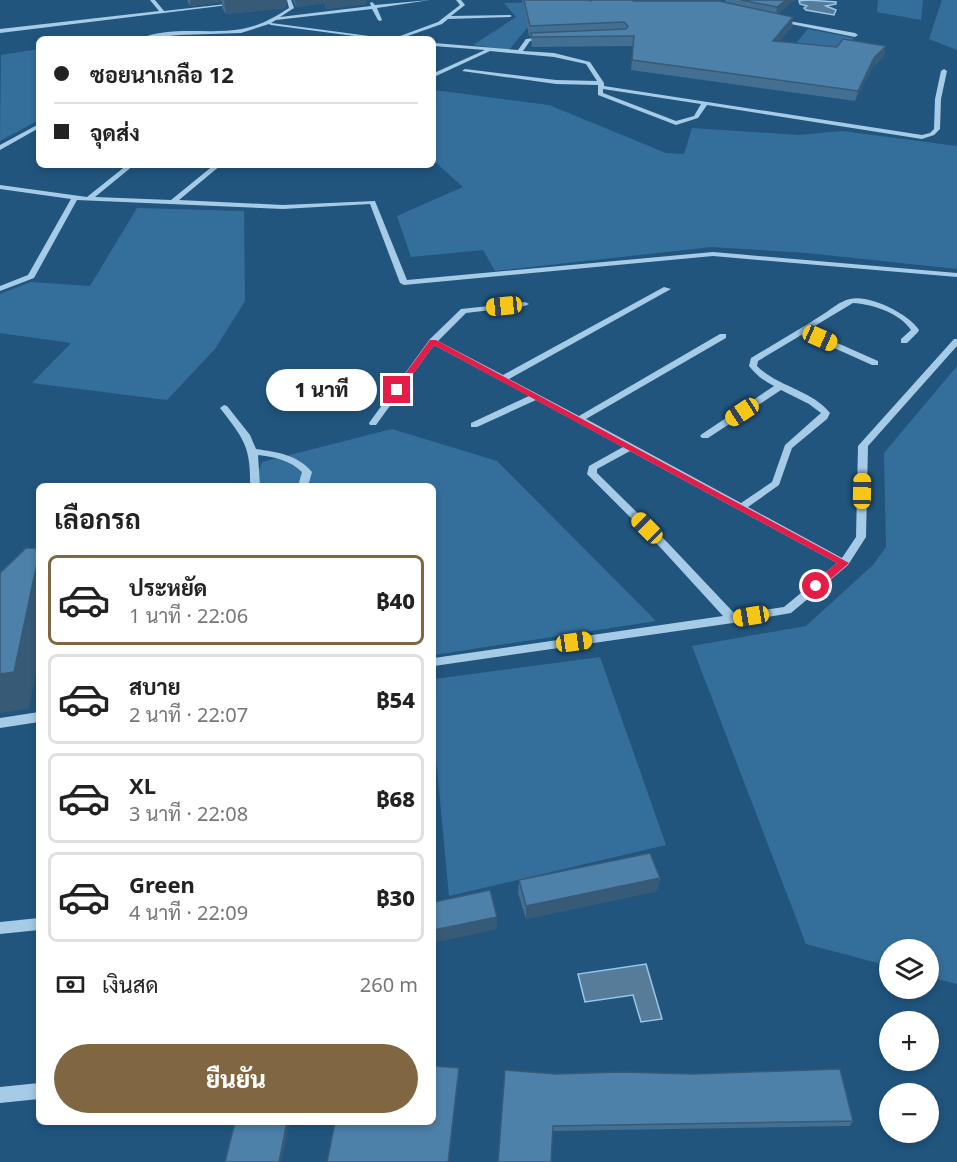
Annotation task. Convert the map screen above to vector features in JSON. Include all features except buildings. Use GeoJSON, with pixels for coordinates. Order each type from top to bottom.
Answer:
{"type":"FeatureCollection","features":[{"type":"Feature","properties":{"kind":"street"},"geometry":{"type":"LineString","coordinates":[[152,0],[162,12]]}},
{"type":"Feature","properties":{"kind":"street"},"geometry":{"type":"LineString","coordinates":[[153,36],[164,33],[241,31],[268,24],[292,8],[289,0]]}},
{"type":"Feature","properties":{"kind":"street"},"geometry":{"type":"LineString","coordinates":[[370,0],[380,20]]}},
{"type":"Feature","properties":{"kind":"street"},"geometry":{"type":"LineString","coordinates":[[275,19],[429,0]]}},
{"type":"Feature","properties":{"kind":"street"},"geometry":{"type":"LineString","coordinates":[[403,36],[448,18],[463,5],[458,0]]}},
{"type":"Feature","properties":{"kind":"street"},"geometry":{"type":"LineString","coordinates":[[0,31],[238,4]]}},
{"type":"Feature","properties":{"kind":"street"},"geometry":{"type":"LineString","coordinates":[[448,18],[510,16]]}},
{"type":"Feature","properties":{"kind":"street"},"geometry":{"type":"LineString","coordinates":[[772,19],[855,35]]}},
{"type":"Feature","properties":{"kind":"street"},"geometry":{"type":"LineString","coordinates":[[268,24],[356,36]]}},
{"type":"Feature","properties":{"kind":"street"},"geometry":{"type":"LineString","coordinates":[[303,34],[308,29]]}},
{"type":"Feature","properties":{"kind":"street"},"geometry":{"type":"LineString","coordinates":[[335,36],[339,32]]}},
{"type":"Feature","properties":{"kind":"street"},"geometry":{"type":"LineString","coordinates":[[518,53],[528,40],[551,39]]}},
{"type":"Feature","properties":{"kind":"street"},"geometry":{"type":"LineString","coordinates":[[436,44],[554,56],[588,63],[601,85],[600,94],[676,123],[696,117],[705,103]]}},
{"type":"Feature","properties":{"kind":"street"},"geometry":{"type":"LineString","coordinates":[[436,74],[489,51]]}},
{"type":"Feature","properties":{"kind":"street"},"geometry":{"type":"LineString","coordinates":[[465,72],[601,85],[922,136],[932,134],[937,129],[938,99],[944,71]]}},
{"type":"Feature","properties":{"kind":"street"},"geometry":{"type":"LineString","coordinates":[[0,148],[36,128]]}},
{"type":"Feature","properties":{"kind":"street"},"geometry":{"type":"LineString","coordinates":[[88,199],[127,168]]}},
{"type":"Feature","properties":{"kind":"street"},"geometry":{"type":"LineString","coordinates":[[173,202],[214,168]]}},
{"type":"Feature","properties":{"kind":"street"},"geometry":{"type":"LineString","coordinates":[[0,187],[88,199],[283,207],[373,202],[404,283],[713,254],[957,274]]}},
{"type":"Feature","properties":{"kind":"street"},"geometry":{"type":"LineString","coordinates":[[0,289],[32,276],[75,198]]}},
{"type":"Feature","properties":{"kind":"street"},"geometry":{"type":"LineString","coordinates":[[504,378],[667,289]]}},
{"type":"Feature","properties":{"kind":"street"},"geometry":{"type":"LineString","coordinates":[[741,507],[776,483],[788,447],[826,413],[821,407],[779,387],[757,372],[752,363],[844,304],[857,300],[908,320],[915,330],[904,341]]}},
{"type":"Feature","properties":{"kind":"street"},"geometry":{"type":"LineString","coordinates":[[373,423],[433,342],[464,311],[525,304]]}},
{"type":"Feature","properties":{"kind":"street"},"geometry":{"type":"LineString","coordinates":[[801,330],[875,363]]}},
{"type":"Feature","properties":{"kind":"street"},"geometry":{"type":"LineString","coordinates":[[580,419],[723,336]]}},
{"type":"Feature","properties":{"kind":"street"},"geometry":{"type":"LineString","coordinates":[[436,662],[787,610],[844,563],[861,537],[863,446],[957,341]]}},
{"type":"Feature","properties":{"kind":"street"},"geometry":{"type":"LineString","coordinates":[[433,342],[504,378],[844,563]]}},
{"type":"Feature","properties":{"kind":"street"},"geometry":{"type":"LineString","coordinates":[[705,436],[779,387]]}},
{"type":"Feature","properties":{"kind":"street"},"geometry":{"type":"LineString","coordinates":[[474,425],[537,396]]}},
{"type":"Feature","properties":{"kind":"street"},"geometry":{"type":"LineString","coordinates":[[224,408],[242,429],[253,451],[255,483]]}},
{"type":"Feature","properties":{"kind":"street"},"geometry":{"type":"LineString","coordinates":[[630,447],[595,465],[592,468],[592,474],[663,544],[733,619]]}},
{"type":"Feature","properties":{"kind":"street"},"geometry":{"type":"LineString","coordinates":[[253,451],[279,456],[303,467],[307,472],[304,483]]}},
{"type":"Feature","properties":{"kind":"street"},"geometry":{"type":"LineString","coordinates":[[0,723],[36,717]]}},
{"type":"Feature","properties":{"kind":"street"},"geometry":{"type":"LineString","coordinates":[[0,928],[36,924]]}},
{"type":"Feature","properties":{"kind":"street"},"geometry":{"type":"LineString","coordinates":[[0,1095],[36,1091]]}},
{"type":"Feature","properties":{"kind":"shaded area"},"geometry":{"type":"Polygon","coordinates":[[[878,0],[923,0],[921,20],[877,12],[878,0]]]}},
{"type":"Feature","properties":{"kind":"shaded area"},"geometry":{"type":"Polygon","coordinates":[[[942,0],[957,0],[957,50],[929,39],[942,0]]]}},
{"type":"Feature","properties":{"kind":"shaded area"},"geometry":{"type":"Polygon","coordinates":[[[799,1],[836,2],[836,4],[826,6],[836,10],[834,15],[806,10],[804,8],[807,6],[800,4],[799,1]]]}},
{"type":"Feature","properties":{"kind":"shaded area"},"geometry":{"type":"Polygon","coordinates":[[[546,2],[558,26],[527,28],[509,50],[473,45],[516,17],[504,3],[546,2]]]}},
{"type":"Feature","properties":{"kind":"shaded area"},"geometry":{"type":"Polygon","coordinates":[[[808,29],[854,38],[849,43],[874,48],[791,49],[808,29]]]}},
{"type":"Feature","properties":{"kind":"shaded area"},"geometry":{"type":"Polygon","coordinates":[[[36,49],[36,122],[0,141],[1,55],[36,49]]]}},
{"type":"Feature","properties":{"kind":"shaded area"},"geometry":{"type":"Polygon","coordinates":[[[436,90],[549,105],[666,153],[684,154],[692,128],[799,135],[842,131],[957,146],[957,269],[807,253],[712,247],[495,271],[483,250],[411,257],[397,216],[463,187],[436,163],[436,90]]]}},
{"type":"Feature","properties":{"kind":"shaded area"},"geometry":{"type":"Polygon","coordinates":[[[137,208],[244,211],[245,301],[215,349],[167,400],[32,383],[71,343],[0,333],[0,294],[31,282],[90,286],[137,208]]]}},
{"type":"Feature","properties":{"kind":"shaded area"},"geometry":{"type":"Polygon","coordinates":[[[957,366],[957,984],[939,980],[939,939],[879,939],[879,963],[806,944],[692,646],[806,626],[873,565],[886,547],[884,453],[957,366]]]}},
{"type":"Feature","properties":{"kind":"shaded area"},"geometry":{"type":"Polygon","coordinates":[[[392,429],[497,461],[656,621],[436,655],[436,483],[254,483],[262,462],[392,429]]]}},
{"type":"Feature","properties":{"kind":"shaded area"},"geometry":{"type":"Polygon","coordinates":[[[600,657],[666,845],[449,896],[436,757],[436,679],[600,657]]]}},
{"type":"Feature","properties":{"kind":"shaded area"},"geometry":{"type":"Polygon","coordinates":[[[646,964],[662,1019],[641,1022],[633,995],[585,1002],[578,974],[646,964]]]}},
{"type":"Feature","properties":{"kind":"route"},"geometry":{"type":"LineString","coordinates":[[397,390],[433,342],[504,378],[844,563],[816,586]]}}]}
